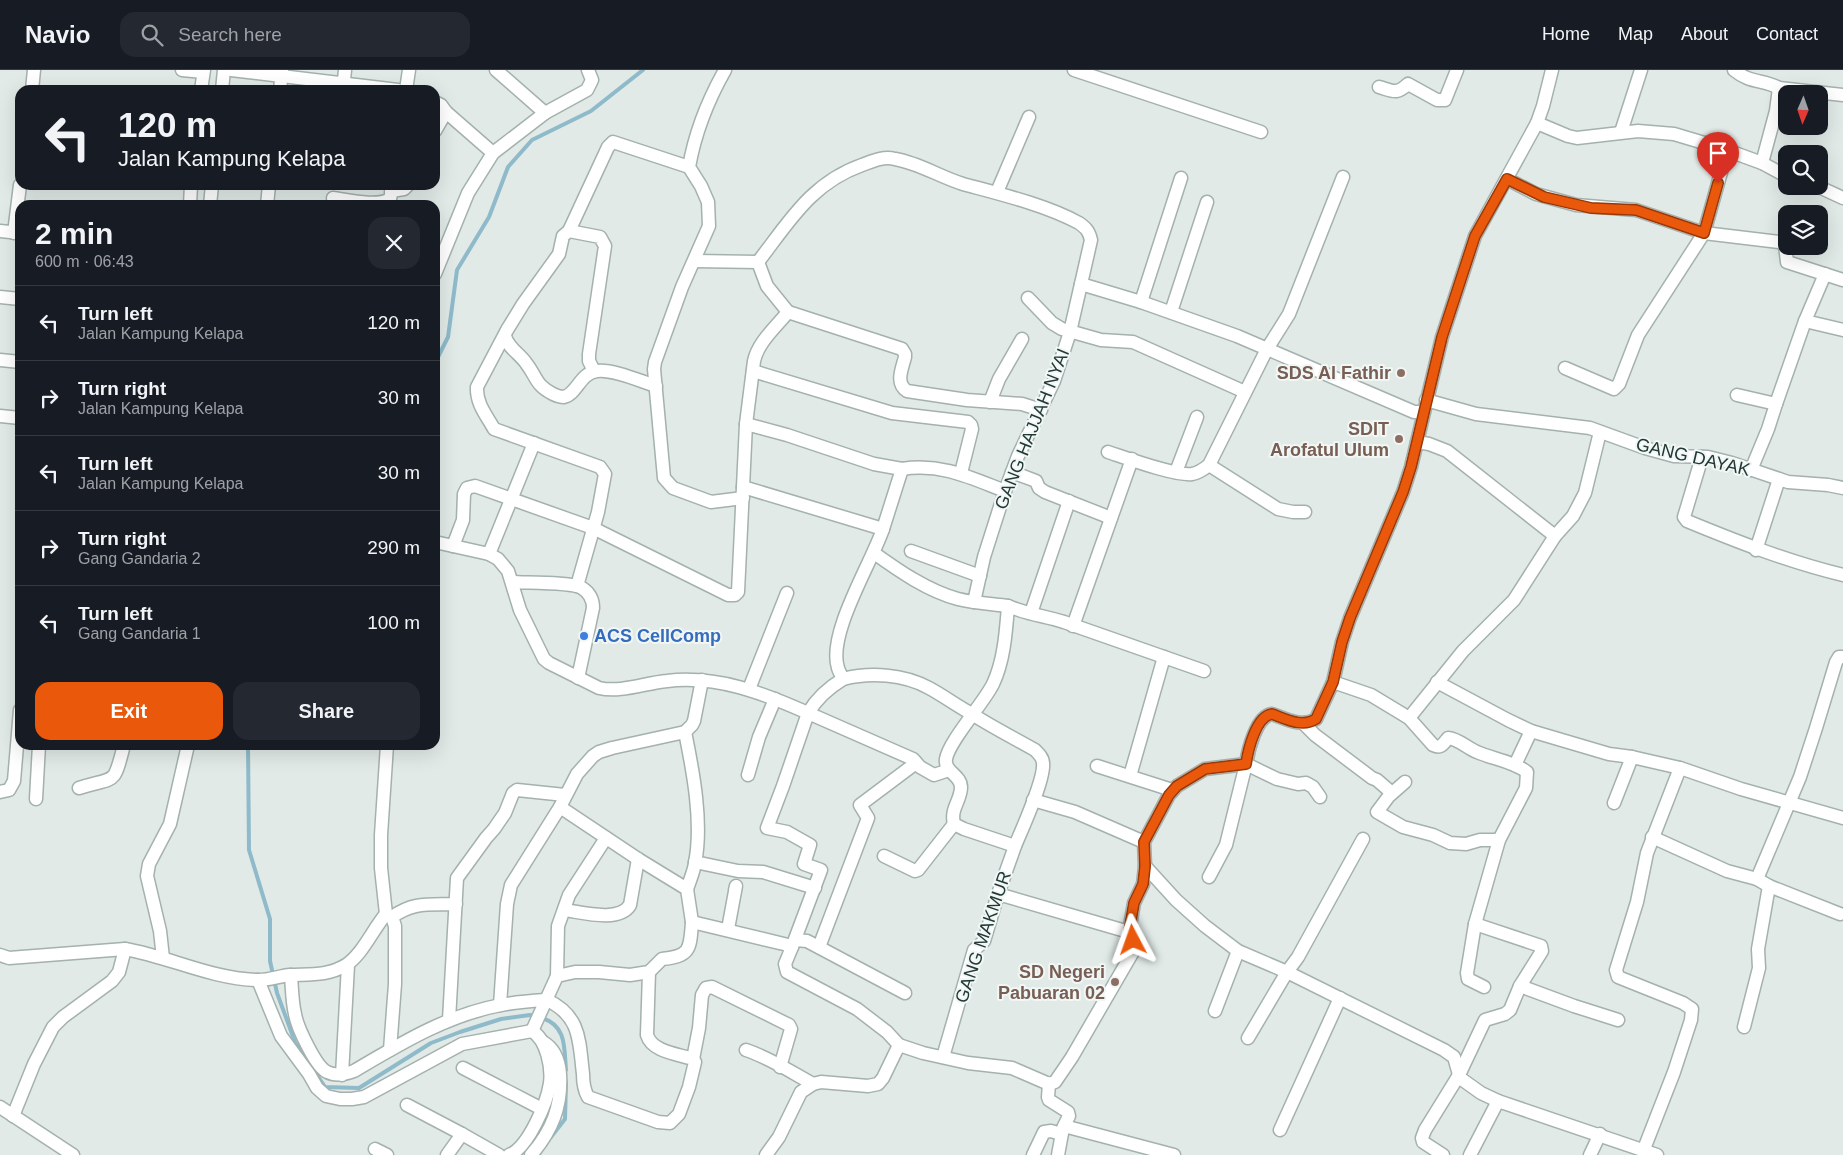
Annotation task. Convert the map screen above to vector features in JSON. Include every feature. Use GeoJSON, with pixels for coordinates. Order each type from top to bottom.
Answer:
{"type":"FeatureCollection","features":[{"type":"Feature","properties":{"kind":"street"},"geometry":{"type":"LineString","coordinates":[[32,85],[34,70]]}},
{"type":"Feature","properties":{"kind":"street"},"geometry":{"type":"LineString","coordinates":[[182,70],[203,71],[202,85]]}},
{"type":"Feature","properties":{"kind":"street"},"geometry":{"type":"LineString","coordinates":[[222,85],[224,70]]}},
{"type":"Feature","properties":{"kind":"street"},"geometry":{"type":"LineString","coordinates":[[231,70],[282,73],[334,85]]}},
{"type":"Feature","properties":{"kind":"street"},"geometry":{"type":"LineString","coordinates":[[343,85],[346,70]]}},
{"type":"Feature","properties":{"kind":"street"},"geometry":{"type":"LineString","coordinates":[[407,85],[409,70]]}},
{"type":"Feature","properties":{"kind":"street"},"geometry":{"type":"LineString","coordinates":[[496,70],[545,113]]}},
{"type":"Feature","properties":{"kind":"street"},"geometry":{"type":"LineString","coordinates":[[440,262],[468,194],[493,153],[545,113],[587,90],[592,80],[588,70]]}},
{"type":"Feature","properties":{"kind":"street"},"geometry":{"type":"LineString","coordinates":[[689,167],[696,137],[712,92],[725,70]]}},
{"type":"Feature","properties":{"kind":"street"},"geometry":{"type":"LineString","coordinates":[[1074,70],[1089,72],[1261,132]]}},
{"type":"Feature","properties":{"kind":"street"},"geometry":{"type":"LineString","coordinates":[[1379,87],[1400,92],[1408,84],[1437,100],[1445,100],[1457,70]]}},
{"type":"Feature","properties":{"kind":"street"},"geometry":{"type":"LineString","coordinates":[[1209,877],[1226,845],[1256,729],[1264,717],[1272,714],[1304,724],[1310,723],[1316,719],[1333,682],[1346,630],[1403,492],[1442,337],[1475,236],[1537,123],[1552,70]]}},
{"type":"Feature","properties":{"kind":"street"},"geometry":{"type":"LineString","coordinates":[[1621,132],[1641,70]]}},
{"type":"Feature","properties":{"kind":"street"},"geometry":{"type":"LineString","coordinates":[[1739,72],[1749,80],[1778,88]]}},
{"type":"Feature","properties":{"kind":"street"},"geometry":{"type":"LineString","coordinates":[[1828,93],[1843,95]]}},
{"type":"Feature","properties":{"kind":"street"},"geometry":{"type":"LineString","coordinates":[[1762,163],[1776,111],[1778,96]]}},
{"type":"Feature","properties":{"kind":"street"},"geometry":{"type":"LineString","coordinates":[[440,104],[493,153]]}},
{"type":"Feature","properties":{"kind":"street"},"geometry":{"type":"LineString","coordinates":[[440,122],[446,112]]}},
{"type":"Feature","properties":{"kind":"street"},"geometry":{"type":"LineString","coordinates":[[997,192],[1029,117]]}},
{"type":"Feature","properties":{"kind":"street"},"geometry":{"type":"LineString","coordinates":[[1537,123],[1577,138],[1638,131],[1674,134],[1762,163],[1778,172]]}},
{"type":"Feature","properties":{"kind":"street"},"geometry":{"type":"LineString","coordinates":[[577,586],[593,528],[605,474],[603,470],[600,466],[494,429],[486,417],[477,396],[477,387],[522,304],[558,254],[563,236],[570,231],[608,147],[613,142],[689,167],[708,202],[709,226],[682,287],[655,362],[660,441],[664,478],[668,484],[672,488],[711,502],[743,492],[883,529]]}},
{"type":"Feature","properties":{"kind":"street"},"geometry":{"type":"LineString","coordinates":[[1565,368],[1614,389],[1619,384],[1638,335],[1704,233],[1727,151]]}},
{"type":"Feature","properties":{"kind":"street","name":"GANG HAJJAH NYAI"},"geometry":{"type":"LineString","coordinates":[[758,262],[805,201],[830,180],[858,166],[885,158],[905,161],[960,183],[997,192],[1072,219],[1086,229],[1091,240],[1070,332],[1054,381],[1018,456],[1005,491],[984,557],[974,602]]}},
{"type":"Feature","properties":{"kind":"street"},"geometry":{"type":"LineString","coordinates":[[1108,452],[1176,472],[1191,474],[1201,471],[1209,465],[1267,349],[1290,314],[1343,177]]}},
{"type":"Feature","properties":{"kind":"street"},"geometry":{"type":"LineString","coordinates":[[1141,302],[1181,178]]}},
{"type":"Feature","properties":{"kind":"street"},"geometry":{"type":"LineString","coordinates":[[1507,179],[1544,197],[1591,208],[1636,210],[1704,233],[1780,242],[1785,245],[1786,262],[1843,280]]}},
{"type":"Feature","properties":{"kind":"street"},"geometry":{"type":"LineString","coordinates":[[1828,191],[1843,198]]}},
{"type":"Feature","properties":{"kind":"street"},"geometry":{"type":"LineString","coordinates":[[333,196],[359,200]]}},
{"type":"Feature","properties":{"kind":"street"},"geometry":{"type":"LineString","coordinates":[[1172,312],[1207,202]]}},
{"type":"Feature","properties":{"kind":"street"},"geometry":{"type":"LineString","coordinates":[[0,231],[15,233]]}},
{"type":"Feature","properties":{"kind":"street"},"geometry":{"type":"LineString","coordinates":[[570,231],[600,237],[605,246],[589,354],[594,371]]}},
{"type":"Feature","properties":{"kind":"street"},"geometry":{"type":"LineString","coordinates":[[695,261],[758,262],[767,286],[788,312],[902,349],[905,357],[900,383],[907,391],[990,402],[1022,404],[1040,410]]}},
{"type":"Feature","properties":{"kind":"street"},"geometry":{"type":"LineString","coordinates":[[1751,470],[1768,429],[1805,321],[1825,274]]}},
{"type":"Feature","properties":{"kind":"street","name":"GANG DAYAK"},"geometry":{"type":"LineString","coordinates":[[1081,284],[1212,326],[1414,412],[1425,406],[1590,428],[1645,448],[1674,456],[1702,457],[1732,463],[1788,482],[1843,488]]}},
{"type":"Feature","properties":{"kind":"street"},"geometry":{"type":"LineString","coordinates":[[0,297],[15,298]]}},
{"type":"Feature","properties":{"kind":"street"},"geometry":{"type":"LineString","coordinates":[[1028,298],[1052,323],[1070,332],[1101,340],[1133,342],[1245,392]]}},
{"type":"Feature","properties":{"kind":"street"},"geometry":{"type":"LineString","coordinates":[[453,546],[463,520],[466,488],[475,486],[593,528],[732,596],[738,592],[746,424],[756,353],[788,312]]}},
{"type":"Feature","properties":{"kind":"street"},"geometry":{"type":"LineString","coordinates":[[1805,321],[1843,330]]}},
{"type":"Feature","properties":{"kind":"street"},"geometry":{"type":"LineString","coordinates":[[505,336],[507,342],[526,362],[542,388],[559,397],[565,397],[570,394],[585,376],[594,371],[610,372],[656,386]]}},
{"type":"Feature","properties":{"kind":"street"},"geometry":{"type":"LineString","coordinates":[[990,402],[998,379],[1022,339]]}},
{"type":"Feature","properties":{"kind":"street"},"geometry":{"type":"LineString","coordinates":[[0,360],[15,362]]}},
{"type":"Feature","properties":{"kind":"street"},"geometry":{"type":"LineString","coordinates":[[753,371],[892,413],[968,422],[972,429],[961,473]]}},
{"type":"Feature","properties":{"kind":"street"},"geometry":{"type":"LineString","coordinates":[[1736,395],[1776,404]]}},
{"type":"Feature","properties":{"kind":"street"},"geometry":{"type":"LineString","coordinates":[[0,416],[15,418]]}},
{"type":"Feature","properties":{"kind":"street"},"geometry":{"type":"LineString","coordinates":[[1176,472],[1197,417]]}},
{"type":"Feature","properties":{"kind":"street"},"geometry":{"type":"LineString","coordinates":[[746,424],[874,464],[902,469],[935,467],[961,473],[1005,491]]}},
{"type":"Feature","properties":{"kind":"street"},"geometry":{"type":"LineString","coordinates":[[1409,718],[1463,651],[1514,600],[1555,536],[1573,516],[1585,492],[1600,432]]}},
{"type":"Feature","properties":{"kind":"street"},"geometry":{"type":"LineString","coordinates":[[489,554],[534,442]]}},
{"type":"Feature","properties":{"kind":"street"},"geometry":{"type":"LineString","coordinates":[[1417,442],[1429,444],[1447,451],[1555,536]]}},
{"type":"Feature","properties":{"kind":"street"},"geometry":{"type":"LineString","coordinates":[[1702,457],[1684,516],[1687,521],[1756,550],[1795,563],[1843,575]]}},
{"type":"Feature","properties":{"kind":"street"},"geometry":{"type":"LineString","coordinates":[[1073,626],[1132,460]]}},
{"type":"Feature","properties":{"kind":"street"},"geometry":{"type":"LineString","coordinates":[[1209,465],[1278,509],[1305,512]]}},
{"type":"Feature","properties":{"kind":"street"},"geometry":{"type":"LineString","coordinates":[[843,679],[838,668],[837,647],[844,618],[874,553],[902,469]]}},
{"type":"Feature","properties":{"kind":"street"},"geometry":{"type":"LineString","coordinates":[[1012,472],[1036,481],[1039,488],[1112,518]]}},
{"type":"Feature","properties":{"kind":"street"},"geometry":{"type":"LineString","coordinates":[[1756,550],[1779,479]]}},
{"type":"Feature","properties":{"kind":"street"},"geometry":{"type":"LineString","coordinates":[[1031,613],[1069,501]]}},
{"type":"Feature","properties":{"kind":"street"},"geometry":{"type":"LineString","coordinates":[[440,543],[489,554],[498,559],[508,571],[520,610],[540,653],[549,663],[599,688],[606,690],[667,680],[702,680],[732,684],[775,699],[913,759],[920,767],[934,775],[949,770]]}},
{"type":"Feature","properties":{"kind":"street"},"geometry":{"type":"LineString","coordinates":[[911,551],[980,576]]}},
{"type":"Feature","properties":{"kind":"street"},"geometry":{"type":"LineString","coordinates":[[874,553],[896,568],[941,593],[974,602],[1008,606],[1204,671]]}},
{"type":"Feature","properties":{"kind":"street"},"geometry":{"type":"LineString","coordinates":[[512,582],[577,586],[589,594],[593,601],[593,608],[578,678]]}},
{"type":"Feature","properties":{"kind":"street"},"geometry":{"type":"LineString","coordinates":[[749,689],[787,593]]}},
{"type":"Feature","properties":{"kind":"street"},"geometry":{"type":"LineString","coordinates":[[954,824],[952,815],[961,785],[960,779],[949,770],[946,758],[994,684],[1000,662],[1008,606]]}},
{"type":"Feature","properties":{"kind":"street"},"geometry":{"type":"LineString","coordinates":[[1130,776],[1164,657]]}},
{"type":"Feature","properties":{"kind":"street"},"geometry":{"type":"LineString","coordinates":[[1757,879],[1790,803],[1836,662],[1839,657],[1843,657]]}},
{"type":"Feature","properties":{"kind":"street"},"geometry":{"type":"LineString","coordinates":[[973,715],[928,687],[912,681],[873,675],[843,679],[825,691],[815,702],[808,713],[784,786],[766,828],[787,832],[810,846],[804,864],[821,870],[785,964],[787,972],[856,1009],[887,1032],[899,1045],[968,1063],[1012,1068],[1049,1084],[1055,1082],[1072,1057],[1134,950],[1133,940],[1129,932],[1134,903],[1143,884],[1145,866],[1144,842],[1172,790],[1205,769],[1246,764],[1277,779],[1313,787],[1320,797]]}},
{"type":"Feature","properties":{"kind":"street"},"geometry":{"type":"LineString","coordinates":[[500,1005],[507,904],[511,885],[560,807],[578,774],[593,756],[599,752],[685,732],[694,720],[702,680]]}},
{"type":"Feature","properties":{"kind":"street"},"geometry":{"type":"LineString","coordinates":[[1333,682],[1370,695],[1409,718],[1433,746],[1442,746],[1448,738],[1454,739],[1476,752],[1515,765],[1526,772],[1526,788],[1499,840],[1475,924],[1467,973],[1468,979],[1484,986]]}},
{"type":"Feature","properties":{"kind":"street"},"geometry":{"type":"LineString","coordinates":[[1437,682],[1532,731],[1599,752],[1680,768],[1741,789],[1843,818]]}},
{"type":"Feature","properties":{"kind":"street"},"geometry":{"type":"LineString","coordinates":[[748,775],[759,737],[775,699]]}},
{"type":"Feature","properties":{"kind":"street","name":"GANG MAKMUR"},"geometry":{"type":"LineString","coordinates":[[943,1057],[974,950],[984,941],[998,894],[1033,800],[1044,762],[1035,750],[973,715]]}},
{"type":"Feature","properties":{"kind":"street"},"geometry":{"type":"LineString","coordinates":[[1304,724],[1315,735],[1392,793]]}},
{"type":"Feature","properties":{"kind":"street"},"geometry":{"type":"LineString","coordinates":[[1515,765],[1532,731]]}},
{"type":"Feature","properties":{"kind":"street"},"geometry":{"type":"LineString","coordinates":[[557,976],[583,972],[630,975],[649,972],[662,959],[677,958],[688,950],[692,922],[688,889],[696,862],[697,833],[692,767],[685,732]]}},
{"type":"Feature","properties":{"kind":"street"},"geometry":{"type":"LineString","coordinates":[[0,792],[9,790],[14,781],[17,750]]}},
{"type":"Feature","properties":{"kind":"street"},"geometry":{"type":"LineString","coordinates":[[36,799],[39,750]]}},
{"type":"Feature","properties":{"kind":"street"},"geometry":{"type":"LineString","coordinates":[[79,788],[108,782],[114,777],[122,750]]}},
{"type":"Feature","properties":{"kind":"street"},"geometry":{"type":"LineString","coordinates":[[163,958],[160,932],[147,876],[149,864],[170,824],[187,750]]}},
{"type":"Feature","properties":{"kind":"street"},"geometry":{"type":"LineString","coordinates":[[387,750],[381,835],[381,868],[389,915],[395,926],[395,984],[390,1050]]}},
{"type":"Feature","properties":{"kind":"street"},"geometry":{"type":"LineString","coordinates":[[1614,803],[1632,757]]}},
{"type":"Feature","properties":{"kind":"street"},"geometry":{"type":"LineString","coordinates":[[819,947],[868,818],[860,805],[916,762]]}},
{"type":"Feature","properties":{"kind":"street"},"geometry":{"type":"LineString","coordinates":[[1097,766],[1172,790]]}},
{"type":"Feature","properties":{"kind":"street"},"geometry":{"type":"LineString","coordinates":[[1634,1150],[1674,1072],[1692,1014],[1692,1009],[1689,1006],[1618,977],[1616,974],[1622,948],[1637,902],[1652,837],[1680,768]]}},
{"type":"Feature","properties":{"kind":"street"},"geometry":{"type":"LineString","coordinates":[[1406,782],[1392,793],[1377,812],[1403,827],[1433,835],[1450,843],[1466,844],[1480,840],[1499,840]]}},
{"type":"Feature","properties":{"kind":"street"},"geometry":{"type":"LineString","coordinates":[[449,1020],[457,878],[505,813],[513,793],[518,790],[566,795]]}},
{"type":"Feature","properties":{"kind":"street"},"geometry":{"type":"LineString","coordinates":[[1033,800],[1075,812],[1144,842]]}},
{"type":"Feature","properties":{"kind":"street"},"geometry":{"type":"LineString","coordinates":[[560,807],[638,859],[688,889]]}},
{"type":"Feature","properties":{"kind":"street"},"geometry":{"type":"LineString","coordinates":[[954,824],[1015,846]]}},
{"type":"Feature","properties":{"kind":"street"},"geometry":{"type":"LineString","coordinates":[[884,856],[915,871],[918,870],[954,824]]}},
{"type":"Feature","properties":{"kind":"street"},"geometry":{"type":"LineString","coordinates":[[1652,837],[1727,871],[1757,879],[1769,886],[1840,914]]}},
{"type":"Feature","properties":{"kind":"street"},"geometry":{"type":"LineString","coordinates":[[509,1155],[516,1152],[530,1132],[542,1109],[550,1085],[550,1071],[537,1031],[557,976],[558,926],[569,895],[606,838]]}},
{"type":"Feature","properties":{"kind":"street"},"geometry":{"type":"LineString","coordinates":[[1248,1038],[1298,957],[1363,839]]}},
{"type":"Feature","properties":{"kind":"street"},"geometry":{"type":"LineString","coordinates":[[564,910],[610,915],[620,914],[627,910],[630,906],[638,859]]}},
{"type":"Feature","properties":{"kind":"street"},"geometry":{"type":"LineString","coordinates":[[696,862],[738,871],[762,872],[815,888]]}},
{"type":"Feature","properties":{"kind":"street"},"geometry":{"type":"LineString","coordinates":[[1145,866],[1176,900],[1238,952],[1287,972],[1444,1050],[1454,1057],[1459,1075],[1464,1082],[1498,1101],[1600,1134],[1634,1150],[1657,1155]]}},
{"type":"Feature","properties":{"kind":"street"},"geometry":{"type":"LineString","coordinates":[[728,929],[736,886],[735,890]]}},
{"type":"Feature","properties":{"kind":"street"},"geometry":{"type":"LineString","coordinates":[[1744,1027],[1758,968],[1758,949],[1769,886]]}},
{"type":"Feature","properties":{"kind":"street"},"geometry":{"type":"LineString","coordinates":[[998,894],[1129,932]]}},
{"type":"Feature","properties":{"kind":"street"},"geometry":{"type":"LineString","coordinates":[[4,956],[32,956],[125,949],[163,958],[200,971],[225,977],[261,980],[286,976],[326,974],[348,964],[360,952],[389,915],[412,906],[456,904]]}},
{"type":"Feature","properties":{"kind":"street"},"geometry":{"type":"LineString","coordinates":[[692,922],[788,944],[807,942],[905,993]]}},
{"type":"Feature","properties":{"kind":"street"},"geometry":{"type":"LineString","coordinates":[[1443,1155],[1422,1142],[1422,1138],[1459,1075],[1485,1020],[1510,1010],[1520,986],[1542,951],[1540,946],[1475,924]]}},
{"type":"Feature","properties":{"kind":"street"},"geometry":{"type":"LineString","coordinates":[[13,1116],[34,1064],[53,1027],[63,1017],[112,981],[120,972],[125,949]]}},
{"type":"Feature","properties":{"kind":"street"},"geometry":{"type":"LineString","coordinates":[[1215,1010],[1238,952]]}},
{"type":"Feature","properties":{"kind":"street"},"geometry":{"type":"LineString","coordinates":[[342,1075],[348,964]]}},
{"type":"Feature","properties":{"kind":"street"},"geometry":{"type":"LineString","coordinates":[[649,972],[648,1041],[655,1047],[693,1059]]}},
{"type":"Feature","properties":{"kind":"street"},"geometry":{"type":"LineString","coordinates":[[286,976],[295,1015],[302,1034],[320,1065],[327,1072],[342,1075],[354,1072],[429,1028],[449,1020],[500,1005],[546,1002],[561,1007],[568,1014],[577,1030],[588,1097],[658,1122],[670,1123],[679,1114],[695,1065],[693,1059],[699,1028],[702,995],[706,988],[712,987],[789,1025],[791,1030],[780,1067]]}},
{"type":"Feature","properties":{"kind":"street"},"geometry":{"type":"LineString","coordinates":[[261,980],[281,1036],[317,1088],[326,1096],[340,1099],[364,1097],[462,1044],[537,1031]]}},
{"type":"Feature","properties":{"kind":"street"},"geometry":{"type":"LineString","coordinates":[[1520,986],[1618,1020]]}},
{"type":"Feature","properties":{"kind":"street"},"geometry":{"type":"LineString","coordinates":[[1280,1130],[1340,998]]}},
{"type":"Feature","properties":{"kind":"street"},"geometry":{"type":"LineString","coordinates":[[531,1155],[544,1140],[561,1097],[560,1070],[557,1056],[552,1046],[537,1031]]}},
{"type":"Feature","properties":{"kind":"street"},"geometry":{"type":"LineString","coordinates":[[766,1155],[779,1137],[801,1092],[813,1084],[821,1082],[868,1086],[878,1084],[883,1078],[899,1045]]}},
{"type":"Feature","properties":{"kind":"street"},"geometry":{"type":"LineString","coordinates":[[746,1050],[770,1060],[813,1084]]}},
{"type":"Feature","properties":{"kind":"street"},"geometry":{"type":"LineString","coordinates":[[463,1068],[542,1109]]}},
{"type":"Feature","properties":{"kind":"street"},"geometry":{"type":"LineString","coordinates":[[1049,1084],[1049,1100],[1068,1112],[1069,1116],[1062,1130],[1058,1155]]}},
{"type":"Feature","properties":{"kind":"street"},"geometry":{"type":"LineString","coordinates":[[1470,1155],[1498,1101]]}},
{"type":"Feature","properties":{"kind":"street"},"geometry":{"type":"LineString","coordinates":[[407,1105],[499,1155]]}},
{"type":"Feature","properties":{"kind":"street"},"geometry":{"type":"LineString","coordinates":[[0,1107],[73,1155]]}},
{"type":"Feature","properties":{"kind":"street"},"geometry":{"type":"LineString","coordinates":[[1032,1155],[1044,1132],[1062,1130],[1174,1155]]}},
{"type":"Feature","properties":{"kind":"street"},"geometry":{"type":"LineString","coordinates":[[447,1155],[462,1134]]}},
{"type":"Feature","properties":{"kind":"street"},"geometry":{"type":"LineString","coordinates":[[1590,1155],[1600,1134]]}},
{"type":"Feature","properties":{"kind":"waterway"},"geometry":{"type":"LineString","coordinates":[[440,353],[448,337],[457,270],[489,217],[508,167],[532,140],[591,111],[643,70]]}},
{"type":"Feature","properties":{"kind":"waterway"},"geometry":{"type":"LineString","coordinates":[[248,750],[249,850],[270,919],[270,961],[277,993],[295,1042],[325,1087],[359,1088],[431,1043],[501,1019],[535,1016]]}},
{"type":"Feature","properties":{"kind":"waterway"},"geometry":{"type":"LineString","coordinates":[[542,1018],[556,1026],[560,1032],[563,1039],[566,1070]]}},
{"type":"Feature","properties":{"kind":"waterway"},"geometry":{"type":"LineString","coordinates":[[551,1137],[565,1119],[566,1082]]}},
{"type":"Feature","properties":{"kind":"place","name":"SDS Al Fathir"},"geometry":{"type":"Point","coordinates":[1401,373]}},
{"type":"Feature","properties":{"kind":"place","name":"SDIT Arofatul Ulum"},"geometry":{"type":"Point","coordinates":[1399,439]}},
{"type":"Feature","properties":{"kind":"place","name":"ACS CellComp"},"geometry":{"type":"Point","coordinates":[584,636]}},
{"type":"Feature","properties":{"kind":"place","name":"SD Negeri Pabuaran 02"},"geometry":{"type":"Point","coordinates":[1115,982]}},
{"type":"Feature","properties":{"kind":"route"},"geometry":{"type":"LineString","coordinates":[[1133,940],[1129,932],[1134,903],[1143,884],[1145,866],[1144,842],[1172,790],[1205,769],[1246,764],[1247,755],[1256,729],[1267,715],[1272,714],[1304,724],[1316,719],[1333,682],[1342,642],[1350,618],[1403,492],[1414,458],[1442,337],[1475,236],[1507,179],[1544,197],[1591,208],[1636,210],[1704,233],[1718,183]]}}]}
